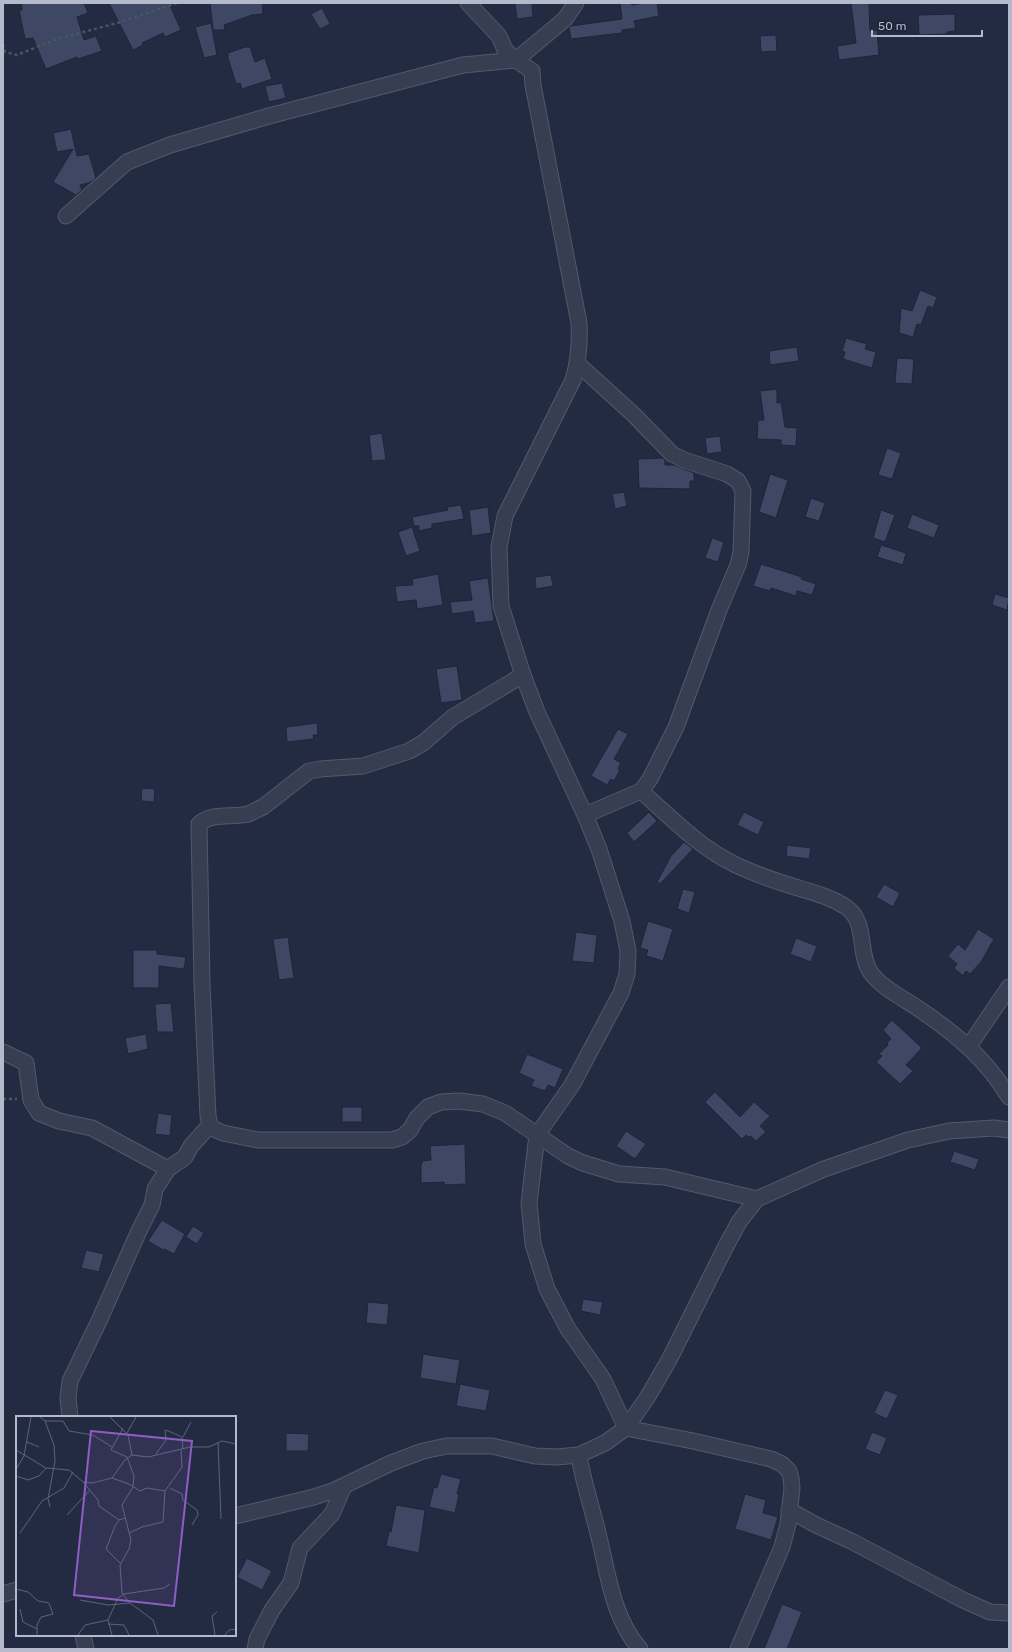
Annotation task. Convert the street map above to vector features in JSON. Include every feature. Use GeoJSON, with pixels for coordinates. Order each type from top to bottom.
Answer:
{"type":"FeatureCollection","features":[{"type":"Feature","properties":{"kind":"street"},"geometry":{"type":"LineString","coordinates":[[468,3],[499,36],[505,50],[532,71],[532,85],[579,323],[580,347],[578,364],[573,380],[505,516],[499,547],[501,606],[523,676],[599,849],[622,921],[628,951],[627,974],[621,993],[572,1085],[537,1135],[529,1203],[533,1244],[547,1289],[568,1328],[603,1379],[626,1428]]}},
{"type":"Feature","properties":{"kind":"street"},"geometry":{"type":"LineString","coordinates":[[66,216],[127,162],[170,145],[268,116],[463,65],[516,60],[565,19],[576,3]]}},
{"type":"Feature","properties":{"kind":"street"},"geometry":{"type":"LineString","coordinates":[[578,364],[634,415],[672,454],[684,460],[727,474],[738,481],[743,491],[741,552],[738,565],[676,727],[650,779],[641,791],[585,815]]}},
{"type":"Feature","properties":{"kind":"street"},"geometry":{"type":"LineString","coordinates":[[523,676],[453,718],[423,743],[410,751],[363,766],[320,768],[309,771],[263,807],[255,811],[248,814],[210,817],[203,820],[199,824],[202,984],[208,1116],[210,1125],[214,1130],[258,1140],[392,1140],[402,1137],[410,1130],[417,1118],[428,1107],[441,1102],[459,1101],[483,1104],[505,1113],[568,1156],[583,1163],[619,1174],[665,1177],[757,1199]]}},
{"type":"Feature","properties":{"kind":"street"},"geometry":{"type":"LineString","coordinates":[[641,791],[706,848],[735,865],[774,881],[819,895],[845,906],[855,916],[860,929],[866,962],[870,972],[880,983],[950,1030],[969,1046],[987,1065],[1009,1097]]}},
{"type":"Feature","properties":{"kind":"street"},"geometry":{"type":"LineString","coordinates":[[969,1046],[1009,987]]}},
{"type":"Feature","properties":{"kind":"street"},"geometry":{"type":"LineString","coordinates":[[3,1052],[26,1063],[31,1100],[39,1113],[59,1121],[92,1128],[168,1169]]}},
{"type":"Feature","properties":{"kind":"street"},"geometry":{"type":"LineString","coordinates":[[70,1416],[68,1398],[70,1381],[152,1205],[155,1189],[168,1169],[185,1157],[191,1146],[210,1125]]}},
{"type":"Feature","properties":{"kind":"street"},"geometry":{"type":"LineString","coordinates":[[236,1516],[314,1497],[344,1486],[391,1462],[423,1451],[447,1446],[492,1446],[535,1456],[579,1456],[605,1443],[626,1428],[647,1398],[669,1360],[736,1229],[757,1199],[824,1169],[908,1140],[949,1131],[994,1128],[1009,1130]]}},
{"type":"Feature","properties":{"kind":"street"},"geometry":{"type":"LineString","coordinates":[[626,1428],[771,1459],[782,1464],[789,1471],[792,1488],[788,1524],[782,1546],[738,1649]]}},
{"type":"Feature","properties":{"kind":"street"},"geometry":{"type":"LineString","coordinates":[[579,1456],[581,1472],[615,1604],[625,1627],[639,1648]]}},
{"type":"Feature","properties":{"kind":"street"},"geometry":{"type":"LineString","coordinates":[[256,1649],[257,1639],[269,1616],[291,1583],[300,1548],[332,1514],[344,1486]]}},
{"type":"Feature","properties":{"kind":"street"},"geometry":{"type":"LineString","coordinates":[[789,1510],[963,1600],[990,1612],[1009,1613]]}},
{"type":"Feature","properties":{"kind":"street"},"geometry":{"type":"LineString","coordinates":[[3,1594],[16,1590]]}},
{"type":"Feature","properties":{"kind":"street"},"geometry":{"type":"LineString","coordinates":[[83,1636],[86,1649]]}},
{"type":"Feature","properties":{"kind":"path"},"geometry":{"type":"LineString","coordinates":[[3,44],[5,52],[17,55],[57,39],[121,22],[176,3]]}},
{"type":"Feature","properties":{"kind":"building"},"geometry":{"type":"Polygon","coordinates":[[[21,3],[84,3],[88,13],[77,17],[84,40],[96,36],[102,51],[78,59],[77,57],[46,69],[33,38],[25,39],[19,10],[22,10],[21,3]]]}},
{"type":"Feature","properties":{"kind":"building"},"geometry":{"type":"Polygon","coordinates":[[[109,3],[169,3],[181,30],[165,37],[163,33],[142,43],[143,45],[133,50],[109,3]]]}},
{"type":"Feature","properties":{"kind":"building"},"geometry":{"type":"Polygon","coordinates":[[[210,3],[262,3],[263,14],[252,15],[224,25],[225,30],[213,30],[210,3]]]}},
{"type":"Feature","properties":{"kind":"building"},"geometry":{"type":"Polygon","coordinates":[[[515,3],[532,3],[533,17],[517,19],[515,3]]]}},
{"type":"Feature","properties":{"kind":"building"},"geometry":{"type":"Polygon","coordinates":[[[620,3],[631,3],[632,5],[657,3],[659,16],[634,21],[636,28],[622,30],[622,33],[571,39],[569,27],[571,26],[622,19],[620,3]]]}},
{"type":"Feature","properties":{"kind":"building"},"geometry":{"type":"Polygon","coordinates":[[[851,3],[869,3],[870,31],[877,30],[879,55],[839,60],[837,46],[856,43],[851,3]]]}},
{"type":"Feature","properties":{"kind":"building"},"geometry":{"type":"Polygon","coordinates":[[[322,8],[330,24],[320,29],[311,14],[322,8]]]}},
{"type":"Feature","properties":{"kind":"building"},"geometry":{"type":"Polygon","coordinates":[[[955,14],[955,31],[947,32],[947,34],[919,35],[918,15],[955,14]]]}},
{"type":"Feature","properties":{"kind":"building"},"geometry":{"type":"Polygon","coordinates":[[[211,23],[217,55],[204,58],[195,27],[211,23]]]}},
{"type":"Feature","properties":{"kind":"building"},"geometry":{"type":"Polygon","coordinates":[[[776,35],[777,51],[761,52],[760,36],[776,35]]]}},
{"type":"Feature","properties":{"kind":"building"},"geometry":{"type":"Polygon","coordinates":[[[245,47],[250,47],[255,62],[265,58],[272,79],[242,89],[240,83],[236,84],[228,58],[228,53],[245,47]]]}},
{"type":"Feature","properties":{"kind":"building"},"geometry":{"type":"Polygon","coordinates":[[[282,83],[286,98],[269,102],[265,86],[282,83]]]}},
{"type":"Feature","properties":{"kind":"building"},"geometry":{"type":"Polygon","coordinates":[[[71,129],[77,156],[89,154],[96,178],[91,182],[80,185],[82,190],[76,195],[53,182],[73,149],[57,152],[53,133],[71,129]]]}},
{"type":"Feature","properties":{"kind":"building"},"geometry":{"type":"Polygon","coordinates":[[[920,290],[937,297],[933,308],[928,306],[921,325],[917,324],[913,337],[899,333],[901,308],[912,311],[920,290]]]}},
{"type":"Feature","properties":{"kind":"building"},"geometry":{"type":"Polygon","coordinates":[[[846,338],[867,344],[865,349],[876,352],[872,368],[843,359],[845,352],[842,351],[846,338]]]}},
{"type":"Feature","properties":{"kind":"building"},"geometry":{"type":"Polygon","coordinates":[[[797,347],[799,361],[770,365],[769,351],[797,347]]]}},
{"type":"Feature","properties":{"kind":"building"},"geometry":{"type":"Polygon","coordinates":[[[897,358],[914,359],[912,384],[895,383],[897,358]]]}},
{"type":"Feature","properties":{"kind":"building"},"geometry":{"type":"Polygon","coordinates":[[[777,389],[777,403],[781,402],[785,427],[797,428],[796,446],[781,445],[781,440],[757,439],[758,420],[764,420],[760,391],[777,389]]]}},
{"type":"Feature","properties":{"kind":"building"},"geometry":{"type":"Polygon","coordinates":[[[382,433],[386,460],[372,461],[369,435],[382,433]]]}},
{"type":"Feature","properties":{"kind":"building"},"geometry":{"type":"Polygon","coordinates":[[[720,436],[722,452],[707,454],[705,438],[720,436]]]}},
{"type":"Feature","properties":{"kind":"building"},"geometry":{"type":"Polygon","coordinates":[[[887,448],[901,453],[892,479],[878,475],[887,448]]]}},
{"type":"Feature","properties":{"kind":"building"},"geometry":{"type":"Polygon","coordinates":[[[663,458],[665,460],[665,465],[674,465],[694,473],[694,481],[690,481],[690,489],[639,488],[638,459],[663,458]]]}},
{"type":"Feature","properties":{"kind":"building"},"geometry":{"type":"Polygon","coordinates":[[[770,474],[788,480],[776,518],[759,512],[770,474]]]}},
{"type":"Feature","properties":{"kind":"building"},"geometry":{"type":"Polygon","coordinates":[[[624,492],[627,506],[615,509],[612,494],[624,492]]]}},
{"type":"Feature","properties":{"kind":"building"},"geometry":{"type":"Polygon","coordinates":[[[811,498],[825,503],[819,521],[805,517],[811,498]]]}},
{"type":"Feature","properties":{"kind":"building"},"geometry":{"type":"Polygon","coordinates":[[[461,505],[464,519],[432,524],[432,528],[419,531],[419,526],[414,526],[412,517],[448,510],[447,507],[461,505]]]}},
{"type":"Feature","properties":{"kind":"building"},"geometry":{"type":"Polygon","coordinates":[[[488,507],[491,533],[472,536],[469,510],[488,507]]]}},
{"type":"Feature","properties":{"kind":"building"},"geometry":{"type":"Polygon","coordinates":[[[881,510],[895,515],[885,542],[873,538],[881,510]]]}},
{"type":"Feature","properties":{"kind":"building"},"geometry":{"type":"Polygon","coordinates":[[[912,514],[939,525],[934,538],[907,528],[912,514]]]}},
{"type":"Feature","properties":{"kind":"building"},"geometry":{"type":"Polygon","coordinates":[[[412,527],[420,551],[406,556],[398,532],[412,527]]]}},
{"type":"Feature","properties":{"kind":"building"},"geometry":{"type":"Polygon","coordinates":[[[712,538],[724,542],[718,562],[705,558],[712,538]]]}},
{"type":"Feature","properties":{"kind":"building"},"geometry":{"type":"Polygon","coordinates":[[[881,545],[906,553],[903,565],[877,557],[881,545]]]}},
{"type":"Feature","properties":{"kind":"building"},"geometry":{"type":"Polygon","coordinates":[[[761,564],[802,577],[801,579],[816,584],[812,595],[797,591],[796,596],[771,588],[770,591],[753,586],[761,564]]]}},
{"type":"Feature","properties":{"kind":"building"},"geometry":{"type":"Polygon","coordinates":[[[438,574],[443,605],[417,609],[416,600],[397,602],[395,586],[413,585],[412,579],[438,574]]]}},
{"type":"Feature","properties":{"kind":"building"},"geometry":{"type":"Polygon","coordinates":[[[551,575],[553,586],[536,589],[535,577],[551,575]]]}},
{"type":"Feature","properties":{"kind":"building"},"geometry":{"type":"Polygon","coordinates":[[[488,578],[494,621],[475,623],[473,611],[452,614],[450,602],[472,600],[469,581],[488,578]]]}},
{"type":"Feature","properties":{"kind":"building"},"geometry":{"type":"Polygon","coordinates":[[[995,594],[1009,598],[1007,610],[992,605],[995,594]]]}},
{"type":"Feature","properties":{"kind":"building"},"geometry":{"type":"Polygon","coordinates":[[[457,666],[462,700],[441,703],[436,669],[457,666]]]}},
{"type":"Feature","properties":{"kind":"building"},"geometry":{"type":"Polygon","coordinates":[[[317,723],[318,735],[313,735],[314,739],[287,742],[286,727],[317,723]]]}},
{"type":"Feature","properties":{"kind":"building"},"geometry":{"type":"Polygon","coordinates":[[[618,729],[628,734],[614,759],[621,763],[618,769],[620,770],[614,781],[611,779],[607,785],[591,776],[618,729]]]}},
{"type":"Feature","properties":{"kind":"building"},"geometry":{"type":"Polygon","coordinates":[[[142,788],[155,789],[154,802],[141,801],[142,788]]]}},
{"type":"Feature","properties":{"kind":"building"},"geometry":{"type":"Polygon","coordinates":[[[649,812],[657,821],[634,842],[627,833],[649,812]]]}},
{"type":"Feature","properties":{"kind":"building"},"geometry":{"type":"Polygon","coordinates":[[[744,812],[764,822],[758,835],[737,825],[744,812]]]}},
{"type":"Feature","properties":{"kind":"building"},"geometry":{"type":"Polygon","coordinates":[[[684,842],[693,849],[660,884],[657,882],[671,856],[684,842]]]}},
{"type":"Feature","properties":{"kind":"building"},"geometry":{"type":"Polygon","coordinates":[[[787,845],[811,848],[809,859],[786,856],[787,845]]]}},
{"type":"Feature","properties":{"kind":"building"},"geometry":{"type":"Polygon","coordinates":[[[884,884],[900,893],[893,907],[876,897],[884,884]]]}},
{"type":"Feature","properties":{"kind":"building"},"geometry":{"type":"Polygon","coordinates":[[[683,889],[695,892],[689,913],[677,909],[683,889]]]}},
{"type":"Feature","properties":{"kind":"building"},"geometry":{"type":"Polygon","coordinates":[[[648,921],[673,929],[663,961],[646,956],[648,950],[640,948],[648,921]]]}},
{"type":"Feature","properties":{"kind":"building"},"geometry":{"type":"Polygon","coordinates":[[[978,929],[994,939],[981,962],[970,974],[966,971],[963,976],[954,968],[957,964],[948,956],[958,944],[965,950],[978,929]]]}},
{"type":"Feature","properties":{"kind":"building"},"geometry":{"type":"Polygon","coordinates":[[[576,932],[597,935],[594,963],[572,961],[576,932]]]}},
{"type":"Feature","properties":{"kind":"building"},"geometry":{"type":"Polygon","coordinates":[[[288,937],[294,978],[279,980],[273,939],[288,937]]]}},
{"type":"Feature","properties":{"kind":"building"},"geometry":{"type":"Polygon","coordinates":[[[796,938],[817,946],[811,962],[790,954],[796,938]]]}},
{"type":"Feature","properties":{"kind":"building"},"geometry":{"type":"Polygon","coordinates":[[[133,950],[157,950],[157,954],[186,957],[184,969],[159,966],[159,988],[133,988],[133,950]]]}},
{"type":"Feature","properties":{"kind":"building"},"geometry":{"type":"Polygon","coordinates":[[[171,1003],[174,1032],[157,1032],[155,1004],[171,1003]]]}},
{"type":"Feature","properties":{"kind":"building"},"geometry":{"type":"Polygon","coordinates":[[[892,1020],[922,1048],[906,1065],[913,1071],[900,1084],[876,1062],[882,1056],[879,1054],[888,1045],[887,1043],[891,1039],[883,1030],[892,1020]]]}},
{"type":"Feature","properties":{"kind":"building"},"geometry":{"type":"Polygon","coordinates":[[[146,1034],[148,1049],[128,1054],[125,1038],[146,1034]]]}},
{"type":"Feature","properties":{"kind":"building"},"geometry":{"type":"Polygon","coordinates":[[[527,1054],[563,1069],[555,1088],[548,1085],[545,1091],[531,1086],[534,1080],[519,1073],[527,1054]]]}},
{"type":"Feature","properties":{"kind":"building"},"geometry":{"type":"Polygon","coordinates":[[[715,1092],[740,1117],[754,1102],[770,1116],[760,1126],[766,1132],[756,1141],[750,1136],[749,1137],[746,1135],[742,1139],[705,1102],[715,1092]]]}},
{"type":"Feature","properties":{"kind":"building"},"geometry":{"type":"Polygon","coordinates":[[[342,1107],[362,1107],[362,1122],[342,1122],[342,1107]]]}},
{"type":"Feature","properties":{"kind":"building"},"geometry":{"type":"Polygon","coordinates":[[[158,1113],[172,1115],[170,1136],[155,1134],[158,1113]]]}},
{"type":"Feature","properties":{"kind":"building"},"geometry":{"type":"Polygon","coordinates":[[[626,1131],[646,1144],[635,1159],[616,1146],[626,1131]]]}},
{"type":"Feature","properties":{"kind":"building"},"geometry":{"type":"Polygon","coordinates":[[[465,1144],[466,1184],[445,1185],[444,1182],[421,1183],[421,1164],[422,1161],[431,1160],[430,1146],[465,1144]]]}},
{"type":"Feature","properties":{"kind":"building"},"geometry":{"type":"Polygon","coordinates":[[[954,1151],[979,1159],[975,1170],[950,1162],[954,1151]]]}},
{"type":"Feature","properties":{"kind":"building"},"geometry":{"type":"Polygon","coordinates":[[[162,1220],[185,1234],[174,1254],[164,1249],[163,1250],[148,1241],[162,1220]]]}},
{"type":"Feature","properties":{"kind":"building"},"geometry":{"type":"Polygon","coordinates":[[[193,1226],[204,1233],[197,1244],[186,1237],[193,1226]]]}},
{"type":"Feature","properties":{"kind":"building"},"geometry":{"type":"Polygon","coordinates":[[[86,1250],[104,1254],[99,1272],[81,1268],[86,1250]]]}},
{"type":"Feature","properties":{"kind":"building"},"geometry":{"type":"Polygon","coordinates":[[[583,1299],[603,1302],[600,1315],[581,1311],[583,1299]]]}},
{"type":"Feature","properties":{"kind":"building"},"geometry":{"type":"Polygon","coordinates":[[[368,1302],[389,1304],[387,1325],[366,1323],[368,1302]]]}},
{"type":"Feature","properties":{"kind":"building"},"geometry":{"type":"Polygon","coordinates":[[[423,1354],[460,1360],[456,1384],[420,1378],[423,1354]]]}},
{"type":"Feature","properties":{"kind":"building"},"geometry":{"type":"Polygon","coordinates":[[[460,1384],[490,1390],[486,1411],[456,1406],[460,1384]]]}},
{"type":"Feature","properties":{"kind":"building"},"geometry":{"type":"Polygon","coordinates":[[[885,1390],[898,1395],[887,1419],[874,1413],[885,1390]]]}},
{"type":"Feature","properties":{"kind":"building"},"geometry":{"type":"Polygon","coordinates":[[[872,1432],[887,1438],[880,1455],[865,1449],[872,1432]]]}},
{"type":"Feature","properties":{"kind":"building"},"geometry":{"type":"Polygon","coordinates":[[[286,1433],[309,1434],[308,1451],[286,1451],[286,1433]]]}},
{"type":"Feature","properties":{"kind":"building"},"geometry":{"type":"Polygon","coordinates":[[[441,1474],[461,1479],[457,1494],[459,1494],[455,1513],[429,1507],[434,1487],[437,1488],[441,1474]]]}},
{"type":"Feature","properties":{"kind":"building"},"geometry":{"type":"Polygon","coordinates":[[[745,1494],[766,1500],[763,1513],[778,1517],[771,1540],[735,1529],[745,1494]]]}},
{"type":"Feature","properties":{"kind":"building"},"geometry":{"type":"Polygon","coordinates":[[[396,1505],[425,1510],[419,1553],[386,1546],[389,1531],[391,1532],[396,1505]]]}},
{"type":"Feature","properties":{"kind":"building"},"geometry":{"type":"Polygon","coordinates":[[[247,1558],[272,1571],[262,1590],[237,1577],[247,1558]]]}},
{"type":"Feature","properties":{"kind":"building"},"geometry":{"type":"Polygon","coordinates":[[[782,1604],[802,1612],[787,1649],[764,1649],[782,1604]]]}}]}
